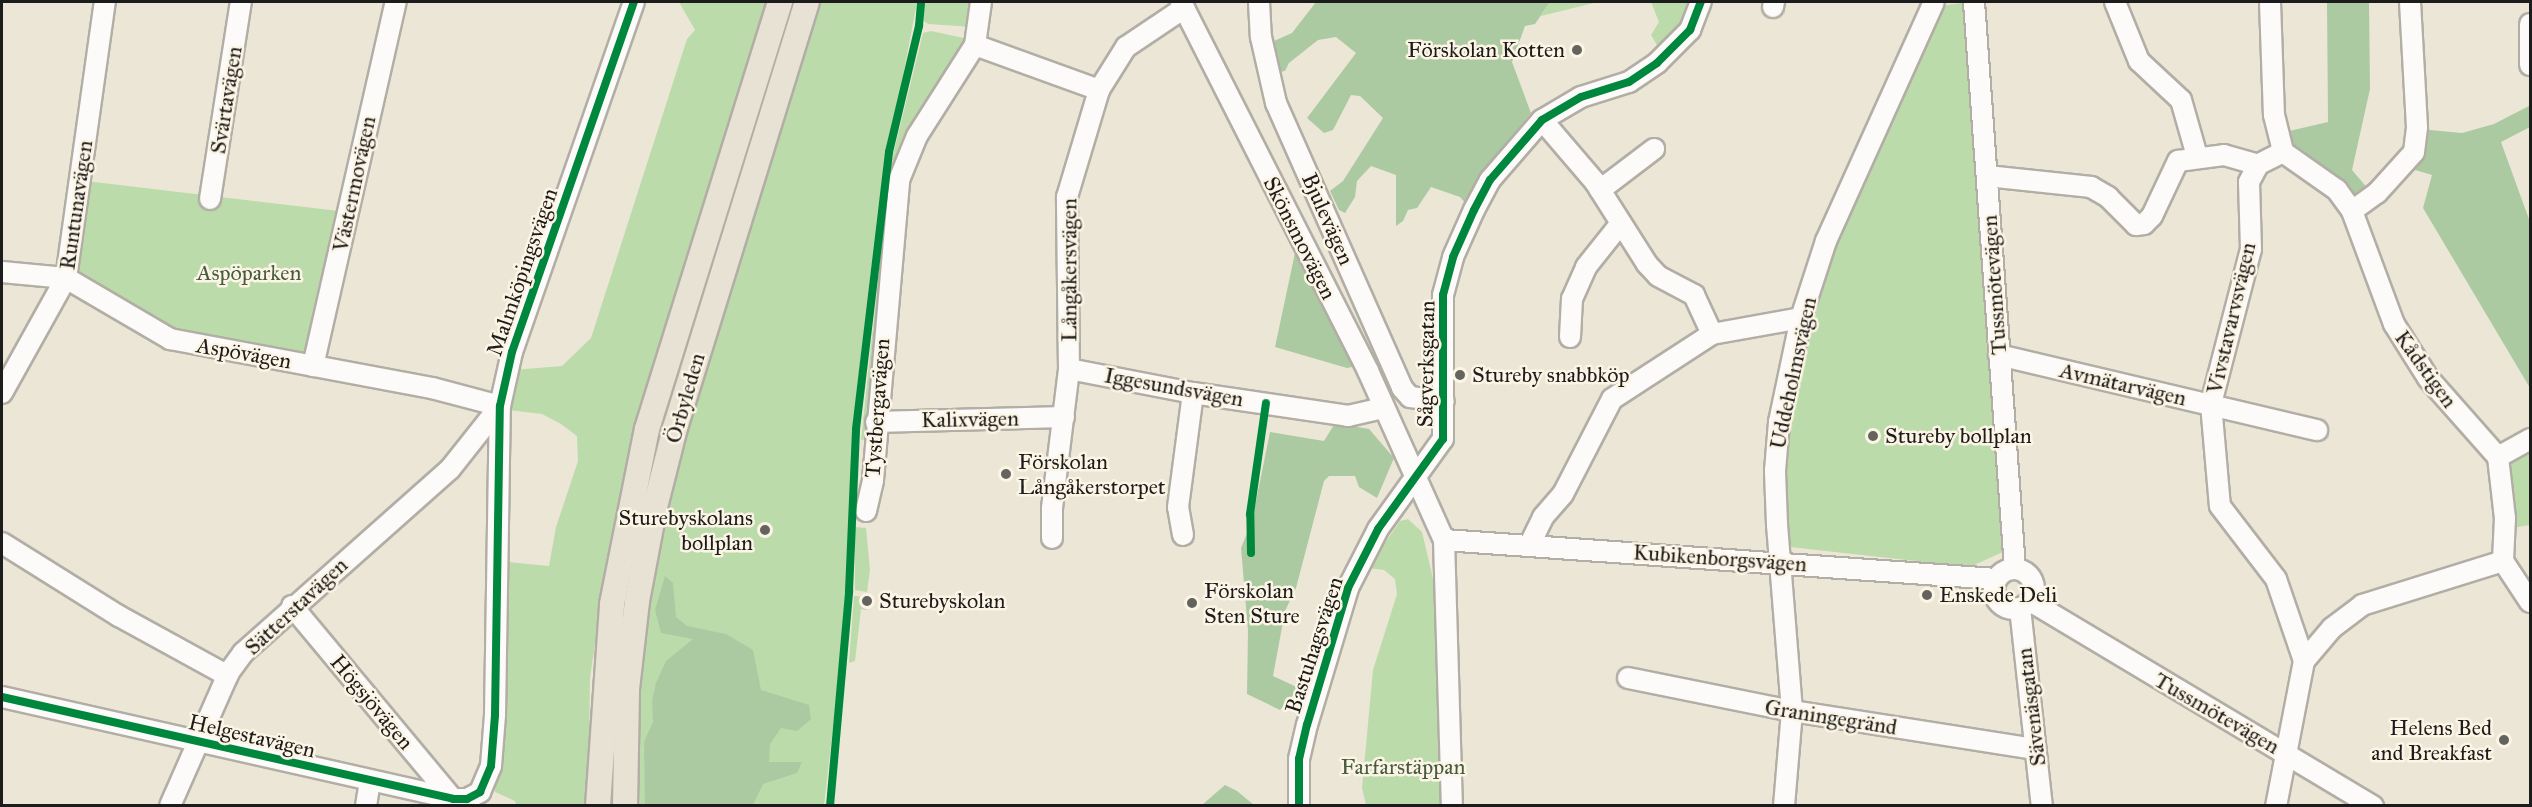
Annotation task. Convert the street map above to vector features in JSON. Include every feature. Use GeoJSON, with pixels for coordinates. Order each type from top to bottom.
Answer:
{"type":"FeatureCollection","features":[{"type":"Feature","properties":{"kind":"main road","name":"Örbyleden"},"geometry":{"type":"LineString","coordinates":[[598,806],[612,604],[647,429],[780,2]]}},
{"type":"Feature","properties":{"kind":"main road","name":"Örbyleden"},"geometry":{"type":"LineString","coordinates":[[624,806],[627,689],[637,601],[654,511],[678,417],[807,2]]}},
{"type":"Feature","properties":{"kind":"street","name":"Runtunavägen"},"geometry":{"type":"LineString","coordinates":[[2,393],[66,278],[105,2]]}},
{"type":"Feature","properties":{"kind":"street","name":"Svärtavägen"},"geometry":{"type":"LineString","coordinates":[[210,198],[241,2]]}},
{"type":"Feature","properties":{"kind":"street","name":"Västermovägen"},"geometry":{"type":"LineString","coordinates":[[313,366],[396,2]]}},
{"type":"Feature","properties":{"kind":"street","name":"Malmköpingsvägen"},"geometry":{"type":"LineString","coordinates":[[487,780],[495,716],[500,406],[512,352],[634,2]]}},
{"type":"Feature","properties":{"kind":"street","name":"Tystbergavägen"},"geometry":{"type":"LineString","coordinates":[[866,511],[873,480],[876,422],[899,180],[917,136],[975,45],[981,2]]}},
{"type":"Feature","properties":{"kind":"street","name":"Bjulevägen"},"geometry":{"type":"LineString","coordinates":[[1259,2],[1261,37],[1276,103],[1402,388],[1410,397],[1444,401]]}},
{"type":"Feature","properties":{"kind":"street","name":"Sågverksgatan"},"geometry":{"type":"LineString","coordinates":[[1415,475],[1443,439],[1441,322],[1453,256],[1490,180],[1542,120],[1581,97],[1629,82],[1657,63],[1690,30],[1701,2]]}},
{"type":"Feature","properties":{"kind":"street","name":"Uddeholmsvägen"},"geometry":{"type":"LineString","coordinates":[[1785,806],[1792,711],[1774,471],[1779,422],[1801,318],[1826,241],[1934,2]]}},
{"type":"Feature","properties":{"kind":"street","name":"Tussmötevägen"},"geometry":{"type":"LineString","coordinates":[[1974,2],[2015,569]]}},
{"type":"Feature","properties":{"kind":"street"},"geometry":{"type":"LineString","coordinates":[[2115,2],[2139,61],[2181,100],[2197,156]]}},
{"type":"Feature","properties":{"kind":"street"},"geometry":{"type":"LineString","coordinates":[[1987,176],[2091,187],[2108,197],[2136,225],[2144,224],[2152,216],[2178,161],[2197,156],[2224,155],[2258,165],[2283,152],[2274,115],[2270,2]]}},
{"type":"Feature","properties":{"kind":"street"},"geometry":{"type":"LineString","coordinates":[[2352,211],[2378,193],[2414,152],[2417,127],[2410,2]]}},
{"type":"Feature","properties":{"kind":"street","name":"Långåkersvägen"},"geometry":{"type":"LineString","coordinates":[[1052,538],[1052,508],[1070,369],[1066,197],[1099,90],[1126,47],[1183,5]]}},
{"type":"Feature","properties":{"kind":"street","name":"Skönsmovägen"},"geometry":{"type":"LineString","coordinates":[[1183,5],[1384,408],[1415,475]]}},
{"type":"Feature","properties":{"kind":"street"},"geometry":{"type":"LineString","coordinates":[[2530,24],[2530,65]]}},
{"type":"Feature","properties":{"kind":"street"},"geometry":{"type":"LineString","coordinates":[[975,45],[1099,90]]}},
{"type":"Feature","properties":{"kind":"street"},"geometry":{"type":"LineString","coordinates":[[1542,120],[1600,190],[1658,276],[1694,295],[1712,334]]}},
{"type":"Feature","properties":{"kind":"street"},"geometry":{"type":"LineString","coordinates":[[1600,190],[1654,149]]}},
{"type":"Feature","properties":{"kind":"street","name":"Kådstigen"},"geometry":{"type":"LineString","coordinates":[[2283,152],[2337,190],[2352,211],[2394,324],[2428,378],[2498,457]]}},
{"type":"Feature","properties":{"kind":"street","name":"Vivstavarvsvägen"},"geometry":{"type":"LineString","coordinates":[[2258,165],[2249,182],[2251,249],[2211,405],[2220,506],[2276,579],[2304,661],[2276,806]]}},
{"type":"Feature","properties":{"kind":"street"},"geometry":{"type":"LineString","coordinates":[[1570,337],[1572,299],[1586,267],[1621,223]]}},
{"type":"Feature","properties":{"kind":"street","name":"Aspövägen"},"geometry":{"type":"LineString","coordinates":[[2,272],[66,278],[170,339],[432,388],[500,406]]}},
{"type":"Feature","properties":{"kind":"street"},"geometry":{"type":"LineString","coordinates":[[1530,544],[1543,517],[1563,494],[1606,406],[1712,334],[1801,318]]}},
{"type":"Feature","properties":{"kind":"street","name":"Avmätarvägen"},"geometry":{"type":"LineString","coordinates":[[1999,355],[2317,430]]}},
{"type":"Feature","properties":{"kind":"street","name":"Iggesundsvägen"},"geometry":{"type":"LineString","coordinates":[[1070,369],[1193,393],[1348,416],[1384,408]]}},
{"type":"Feature","properties":{"kind":"street"},"geometry":{"type":"LineString","coordinates":[[1183,536],[1178,507],[1193,393]]}},
{"type":"Feature","properties":{"kind":"street","name":"Sätterstavägen"},"geometry":{"type":"LineString","coordinates":[[170,806],[228,676],[243,653],[292,606],[450,469],[500,406]]}},
{"type":"Feature","properties":{"kind":"street","name":"Kalixvägen"},"geometry":{"type":"LineString","coordinates":[[876,422],[1064,417]]}},
{"type":"Feature","properties":{"kind":"street"},"geometry":{"type":"LineString","coordinates":[[2530,439],[2498,457],[2505,518],[2503,561],[2530,602]]}},
{"type":"Feature","properties":{"kind":"street"},"geometry":{"type":"LineString","coordinates":[[471,443],[499,460]]}},
{"type":"Feature","properties":{"kind":"street"},"geometry":{"type":"LineString","coordinates":[[1415,475],[1444,540],[1452,806]]}},
{"type":"Feature","properties":{"kind":"street","name":"Bastuhagsvägen"},"geometry":{"type":"LineString","coordinates":[[1299,806],[1299,759],[1348,588],[1378,529],[1415,475]]}},
{"type":"Feature","properties":{"kind":"street","name":"Kubikenborgsvägen"},"geometry":{"type":"LineString","coordinates":[[1444,540],[1530,544],[1996,579]]}},
{"type":"Feature","properties":{"kind":"street"},"geometry":{"type":"LineString","coordinates":[[2,543],[119,616],[228,676]]}},
{"type":"Feature","properties":{"kind":"street"},"geometry":{"type":"LineString","coordinates":[[2304,661],[2332,628],[2362,605],[2503,561]]}},
{"type":"Feature","properties":{"kind":"street"},"geometry":{"type":"LineString","coordinates":[[2015,569],[2027,574],[2033,582],[2025,604],[2007,608],[1995,594],[1996,579],[2015,569]]}},
{"type":"Feature","properties":{"kind":"street","name":"Tussmötevägen"},"geometry":{"type":"LineString","coordinates":[[2025,604],[2286,753],[2373,806]]}},
{"type":"Feature","properties":{"kind":"street","name":"Sävenäsgatan"},"geometry":{"type":"LineString","coordinates":[[2025,604],[2035,749],[2042,806]]}},
{"type":"Feature","properties":{"kind":"street","name":"Högsjövägen"},"geometry":{"type":"LineString","coordinates":[[292,606],[453,799]]}},
{"type":"Feature","properties":{"kind":"street","name":"Graningegränd"},"geometry":{"type":"LineString","coordinates":[[1628,678],[1792,711],[2035,749]]}},
{"type":"Feature","properties":{"kind":"street","name":"Helgestavägen"},"geometry":{"type":"LineString","coordinates":[[2,697],[453,799],[467,799],[480,792],[487,780]]}},
{"type":"Feature","properties":{"kind":"street"},"geometry":{"type":"LineString","coordinates":[[366,806],[370,782]]}},
{"type":"Feature","properties":{"kind":"green space"},"geometry":{"type":"Polygon","coordinates":[[[679,2],[766,2],[660,344],[610,541],[590,678],[588,805],[516,805],[515,801],[495,792],[507,562],[549,566],[556,527],[578,461],[577,436],[561,424],[542,414],[508,410],[513,370],[562,366],[591,338],[687,39],[695,30],[679,2]]]}},
{"type":"Feature","properties":{"kind":"green space"},"geometry":{"type":"Polygon","coordinates":[[[818,2],[917,2],[878,209],[853,424],[844,633],[824,805],[636,806],[639,672],[666,505],[818,2]]]}},
{"type":"Feature","properties":{"kind":"green space"},"geometry":{"type":"Polygon","coordinates":[[[924,2],[977,2],[973,27],[928,24],[924,21],[924,2]]]}},
{"type":"Feature","properties":{"kind":"green space"},"geometry":{"type":"Polygon","coordinates":[[[1316,2],[1550,2],[1535,24],[1525,26],[1512,62],[1531,113],[1505,144],[1467,205],[1460,197],[1431,187],[1417,208],[1408,210],[1403,221],[1396,226],[1396,175],[1371,166],[1357,181],[1355,197],[1345,213],[1339,210],[1330,191],[1343,181],[1383,118],[1360,96],[1351,95],[1333,130],[1324,133],[1307,118],[1356,53],[1336,37],[1318,40],[1289,63],[1285,71],[1279,72],[1274,41],[1292,33],[1316,2]]]}},
{"type":"Feature","properties":{"kind":"green space"},"geometry":{"type":"Polygon","coordinates":[[[1550,2],[1598,2],[1541,16],[1550,2]]]}},
{"type":"Feature","properties":{"kind":"green space"},"geometry":{"type":"Polygon","coordinates":[[[1651,2],[1694,2],[1675,36],[1652,58],[1649,55],[1658,47],[1651,35],[1659,22],[1651,2]]]}},
{"type":"Feature","properties":{"kind":"green space"},"geometry":{"type":"Polygon","coordinates":[[[1969,2],[2005,551],[1970,567],[1790,547],[1782,442],[1802,345],[1834,239],[1941,6],[1969,2]]]}},
{"type":"Feature","properties":{"kind":"green space"},"geometry":{"type":"Polygon","coordinates":[[[2327,2],[2369,2],[2370,89],[2352,170],[2369,190],[2357,197],[2348,194],[2290,148],[2285,132],[2328,122],[2327,2]]]}},
{"type":"Feature","properties":{"kind":"green space"},"geometry":{"type":"Polygon","coordinates":[[[931,31],[964,38],[965,49],[890,205],[869,425],[866,439],[861,440],[890,167],[923,33],[931,31]]]}},
{"type":"Feature","properties":{"kind":"green space"},"geometry":{"type":"Polygon","coordinates":[[[2529,106],[2530,127],[2501,142],[2530,222],[2530,388],[2423,208],[2432,175],[2405,167],[2419,129],[2462,133],[2494,124],[2529,106]]]}},
{"type":"Feature","properties":{"kind":"green space","name":"Aspöparken"},"geometry":{"type":"Polygon","coordinates":[[[86,181],[339,211],[309,347],[299,356],[189,335],[75,273],[86,181]]]}},
{"type":"Feature","properties":{"kind":"green space"},"geometry":{"type":"Polygon","coordinates":[[[1295,253],[1357,366],[1347,368],[1275,347],[1295,253]]]}},
{"type":"Feature","properties":{"kind":"green space"},"geometry":{"type":"Polygon","coordinates":[[[1335,423],[1369,429],[1394,458],[1377,498],[1359,487],[1355,476],[1329,476],[1324,481],[1296,588],[1285,611],[1273,676],[1299,688],[1280,710],[1247,694],[1248,630],[1241,548],[1252,521],[1270,432],[1324,441],[1335,423]]]}},
{"type":"Feature","properties":{"kind":"green space"},"geometry":{"type":"Polygon","coordinates":[[[2530,448],[2530,525],[2512,528],[2507,465],[2530,448]]]}},
{"type":"Feature","properties":{"kind":"green space","name":"Farfarstäppan"},"geometry":{"type":"Polygon","coordinates":[[[1408,519],[1422,532],[1437,595],[1443,805],[1366,805],[1362,788],[1373,670],[1397,594],[1395,579],[1384,570],[1368,568],[1400,521],[1408,519]]]}},
{"type":"Feature","properties":{"kind":"green space"},"geometry":{"type":"Polygon","coordinates":[[[855,527],[866,528],[870,570],[867,592],[855,590],[855,527]]]}},
{"type":"Feature","properties":{"kind":"green space"},"geometry":{"type":"Polygon","coordinates":[[[665,576],[673,583],[676,617],[687,626],[726,634],[753,650],[761,690],[809,705],[811,719],[797,731],[781,728],[770,744],[769,762],[802,762],[797,773],[763,784],[753,805],[645,805],[644,742],[653,722],[652,701],[656,683],[666,661],[693,639],[661,633],[655,610],[665,576]]]}},
{"type":"Feature","properties":{"kind":"green space"},"geometry":{"type":"Polygon","coordinates":[[[854,596],[868,597],[867,610],[861,609],[855,661],[849,663],[854,596]]]}},
{"type":"Feature","properties":{"kind":"green space"},"geometry":{"type":"Polygon","coordinates":[[[1225,785],[1237,791],[1254,805],[1202,805],[1225,785]]]}},
{"type":"Feature","properties":{"kind":"cycle path"},"geometry":{"type":"LineString","coordinates":[[2,697],[453,799],[467,799],[480,792],[491,766],[495,715],[500,406],[512,352],[634,2]]}},
{"type":"Feature","properties":{"kind":"cycle path"},"geometry":{"type":"LineString","coordinates":[[830,806],[849,591],[856,429],[889,152],[919,26],[921,2]]}},
{"type":"Feature","properties":{"kind":"cycle path"},"geometry":{"type":"LineString","coordinates":[[1299,806],[1299,759],[1348,588],[1378,529],[1443,439],[1443,295],[1453,257],[1474,210],[1490,180],[1542,120],[1581,97],[1629,82],[1657,63],[1690,30],[1701,2]]}},
{"type":"Feature","properties":{"kind":"cycle path"},"geometry":{"type":"LineString","coordinates":[[1251,553],[1250,514],[1266,403]]}},
{"type":"Feature","properties":{"kind":"place","name":"Förskolan Kotten"},"geometry":{"type":"Point","coordinates":[1577,50]}},
{"type":"Feature","properties":{"kind":"place","name":"Stureby snabbköp"},"geometry":{"type":"Point","coordinates":[1460,375]}},
{"type":"Feature","properties":{"kind":"place","name":"Stureby bollplan"},"geometry":{"type":"Point","coordinates":[1873,436]}},
{"type":"Feature","properties":{"kind":"place","name":"Förskolan Långåkerstorpet"},"geometry":{"type":"Point","coordinates":[1006,474]}},
{"type":"Feature","properties":{"kind":"place","name":"Sturebyskolans bollplan"},"geometry":{"type":"Point","coordinates":[765,530]}},
{"type":"Feature","properties":{"kind":"place","name":"Enskede Deli"},"geometry":{"type":"Point","coordinates":[1927,595]}},
{"type":"Feature","properties":{"kind":"place","name":"Sturebyskolan"},"geometry":{"type":"Point","coordinates":[867,601]}},
{"type":"Feature","properties":{"kind":"place","name":"Förskolan Sten Sture"},"geometry":{"type":"Point","coordinates":[1192,603]}},
{"type":"Feature","properties":{"kind":"place","name":"Helens Bed and Breakfast"},"geometry":{"type":"Point","coordinates":[2504,740]}}]}
